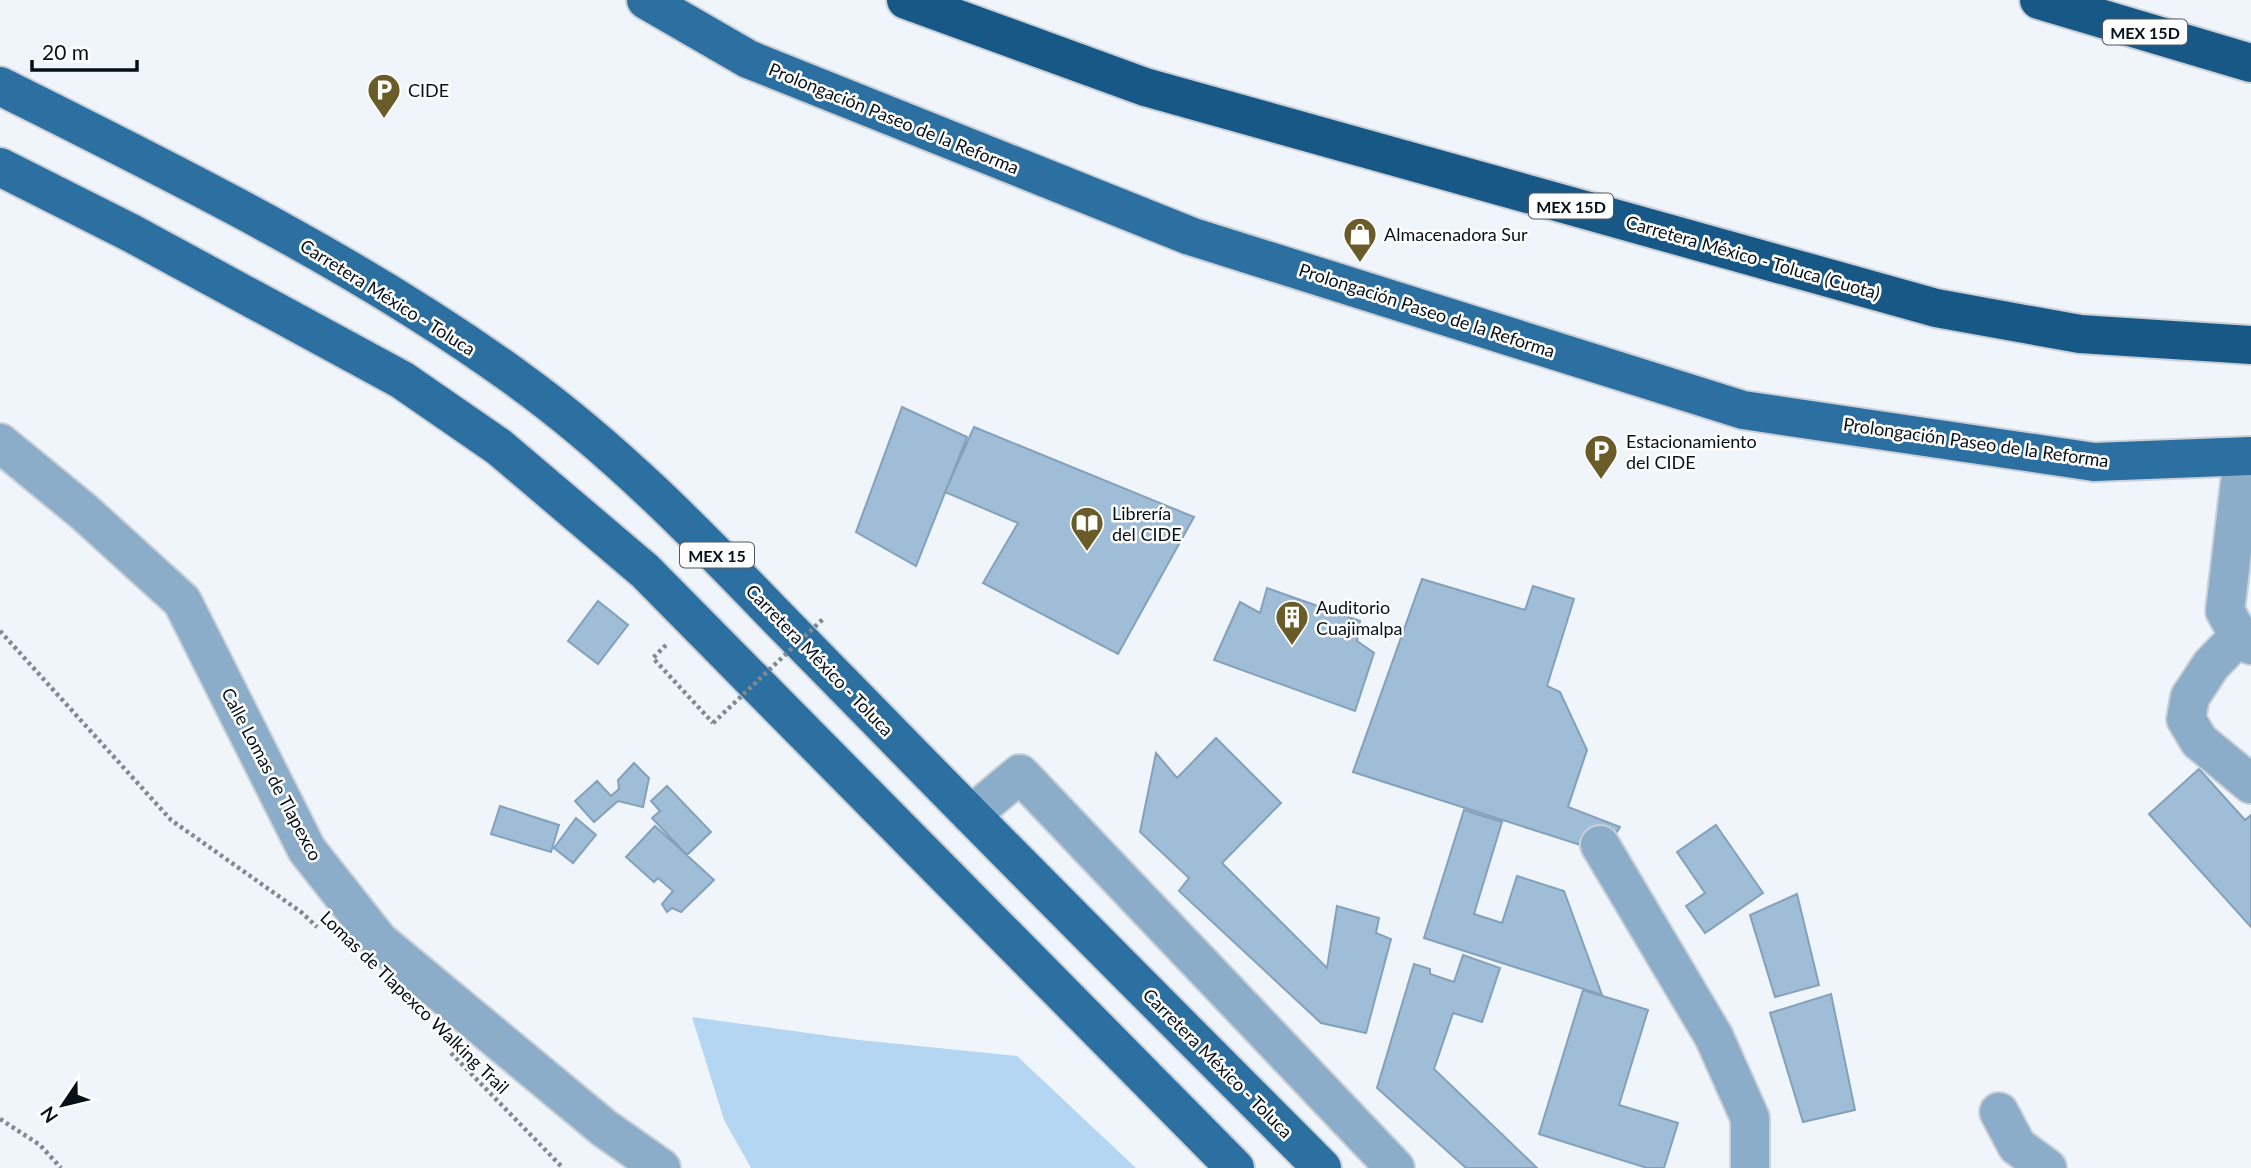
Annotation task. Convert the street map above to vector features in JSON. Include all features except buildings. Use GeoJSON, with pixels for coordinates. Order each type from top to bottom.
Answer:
{"type":"FeatureCollection","features":[{"type":"Feature","properties":{"kind":"highway","name":"Carretera México - Toluca (Cuota)"},"geometry":{"type":"LineString","coordinates":[[906,0],[1145,87],[1936,308],[2080,334],[2251,345]]}},
{"type":"Feature","properties":{"kind":"highway","name":"MEX 15D"},"geometry":{"type":"LineString","coordinates":[[2039,0],[2251,63]]}},
{"type":"Feature","properties":{"kind":"main road","name":"Prolongación Paseo de la Reforma"},"geometry":{"type":"LineString","coordinates":[[646,0],[748,59],[1191,236],[1743,410],[2094,462],[2247,456]]}},
{"type":"Feature","properties":{"kind":"main road","name":"Carretera México - Toluca"},"geometry":{"type":"LineString","coordinates":[[0,86],[172,173],[318,252],[418,312],[520,380],[600,444],[690,527],[971,815],[1322,1168]]}},
{"type":"Feature","properties":{"kind":"main road"},"geometry":{"type":"LineString","coordinates":[[0,167],[131,233],[402,380],[499,447],[645,571],[1235,1168]]}},
{"type":"Feature","properties":{"kind":"street","name":"Calle Lomas de Tlapexco"},"geometry":{"type":"LineString","coordinates":[[0,443],[84,512],[181,601],[307,850],[379,941],[604,1128],[661,1168]]}},
{"type":"Feature","properties":{"kind":"street"},"geometry":{"type":"LineString","coordinates":[[2247,456],[2244,516],[2225,611],[2245,641],[2211,665],[2190,697],[2186,719],[2199,741],[2251,784]]}},
{"type":"Feature","properties":{"kind":"street"},"geometry":{"type":"LineString","coordinates":[[971,815],[1020,774],[1395,1168]]}},
{"type":"Feature","properties":{"kind":"street"},"geometry":{"type":"LineString","coordinates":[[1600,845],[1714,1037],[1751,1118],[1750,1168]]}},
{"type":"Feature","properties":{"kind":"street"},"geometry":{"type":"LineString","coordinates":[[2000,1111],[2017,1146],[2047,1168]]}},
{"type":"Feature","properties":{"kind":"path"},"geometry":{"type":"LineString","coordinates":[[653,658],[713,723],[822,619]]}},
{"type":"Feature","properties":{"kind":"path","name":"Lomas de Tlapexco Walking Trail"},"geometry":{"type":"LineString","coordinates":[[0,631],[171,820],[301,912],[321,931]]}},
{"type":"Feature","properties":{"kind":"path","name":"Lomas de Tlapexco Walking Trail"},"geometry":{"type":"LineString","coordinates":[[450,1052],[563,1168]]}},
{"type":"Feature","properties":{"kind":"path"},"geometry":{"type":"LineString","coordinates":[[0,1119],[40,1145],[61,1168]]}},
{"type":"Feature","properties":{"kind":"shaded area"},"geometry":{"type":"Polygon","coordinates":[[[692,1017],[859,1040],[1017,1056],[1136,1168],[751,1168],[724,1120],[692,1017]]]}},
{"type":"Feature","properties":{"kind":"place","name":"CIDE"},"geometry":{"type":"Point","coordinates":[384,120]}},
{"type":"Feature","properties":{"kind":"place","name":"Almacenadora Sur"},"geometry":{"type":"Point","coordinates":[1360,264]}},
{"type":"Feature","properties":{"kind":"place","name":"Estacionamiento del CIDE"},"geometry":{"type":"Point","coordinates":[1601,481]}},
{"type":"Feature","properties":{"kind":"place","name":"Librería del CIDE"},"geometry":{"type":"Point","coordinates":[1087,553]}},
{"type":"Feature","properties":{"kind":"place","name":"Auditorio Cuajimalpa"},"geometry":{"type":"Point","coordinates":[1292,647]}}]}
